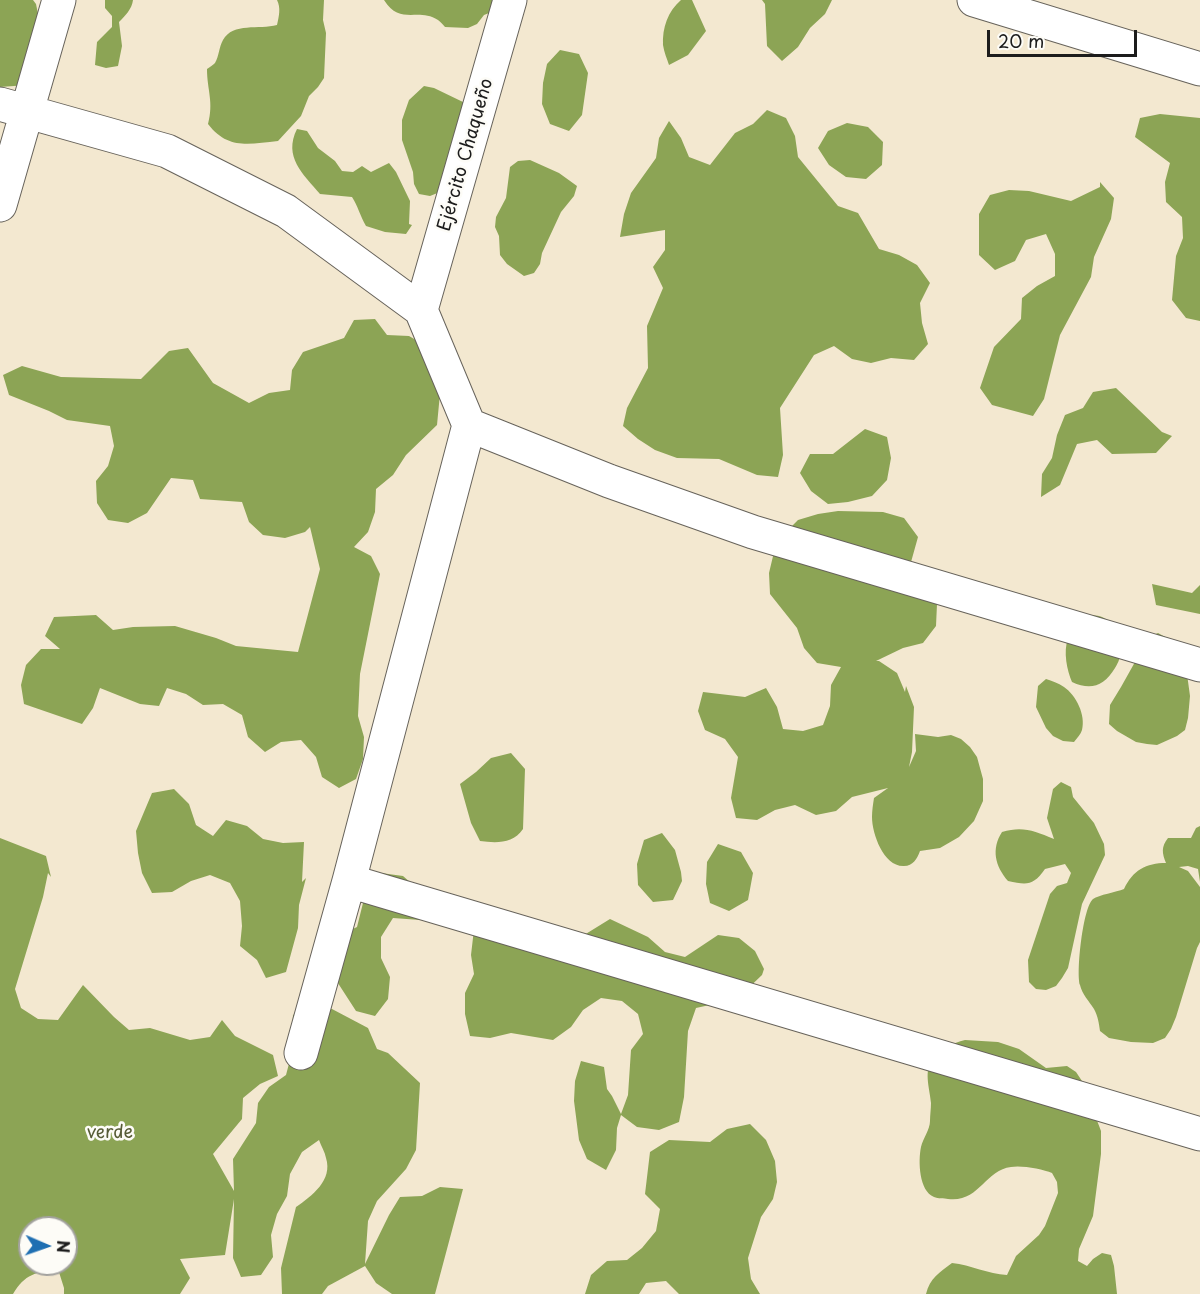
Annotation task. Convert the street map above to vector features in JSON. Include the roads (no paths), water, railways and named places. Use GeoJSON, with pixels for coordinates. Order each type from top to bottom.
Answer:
{"type":"FeatureCollection","features":[{"type":"Feature","properties":{"kind":"street"},"geometry":{"type":"LineString","coordinates":[[0,205],[14,107],[59,0]]}},
{"type":"Feature","properties":{"kind":"street","name":"Ejército Chaqueño"},"geometry":{"type":"LineString","coordinates":[[422,310],[510,0]]}},
{"type":"Feature","properties":{"kind":"street"},"geometry":{"type":"LineString","coordinates":[[974,0],[1200,69]]}},
{"type":"Feature","properties":{"kind":"street"},"geometry":{"type":"LineString","coordinates":[[14,107],[167,151],[286,212],[422,310],[469,425],[349,881],[301,1053]]}},
{"type":"Feature","properties":{"kind":"street"},"geometry":{"type":"LineString","coordinates":[[469,425],[609,481],[753,532],[1200,665]]}},
{"type":"Feature","properties":{"kind":"street"},"geometry":{"type":"LineString","coordinates":[[349,881],[1200,1134]]}},
{"type":"Feature","properties":{"kind":"park label","name":"verde"},"geometry":{"type":"Point","coordinates":[110,1133]}}]}
